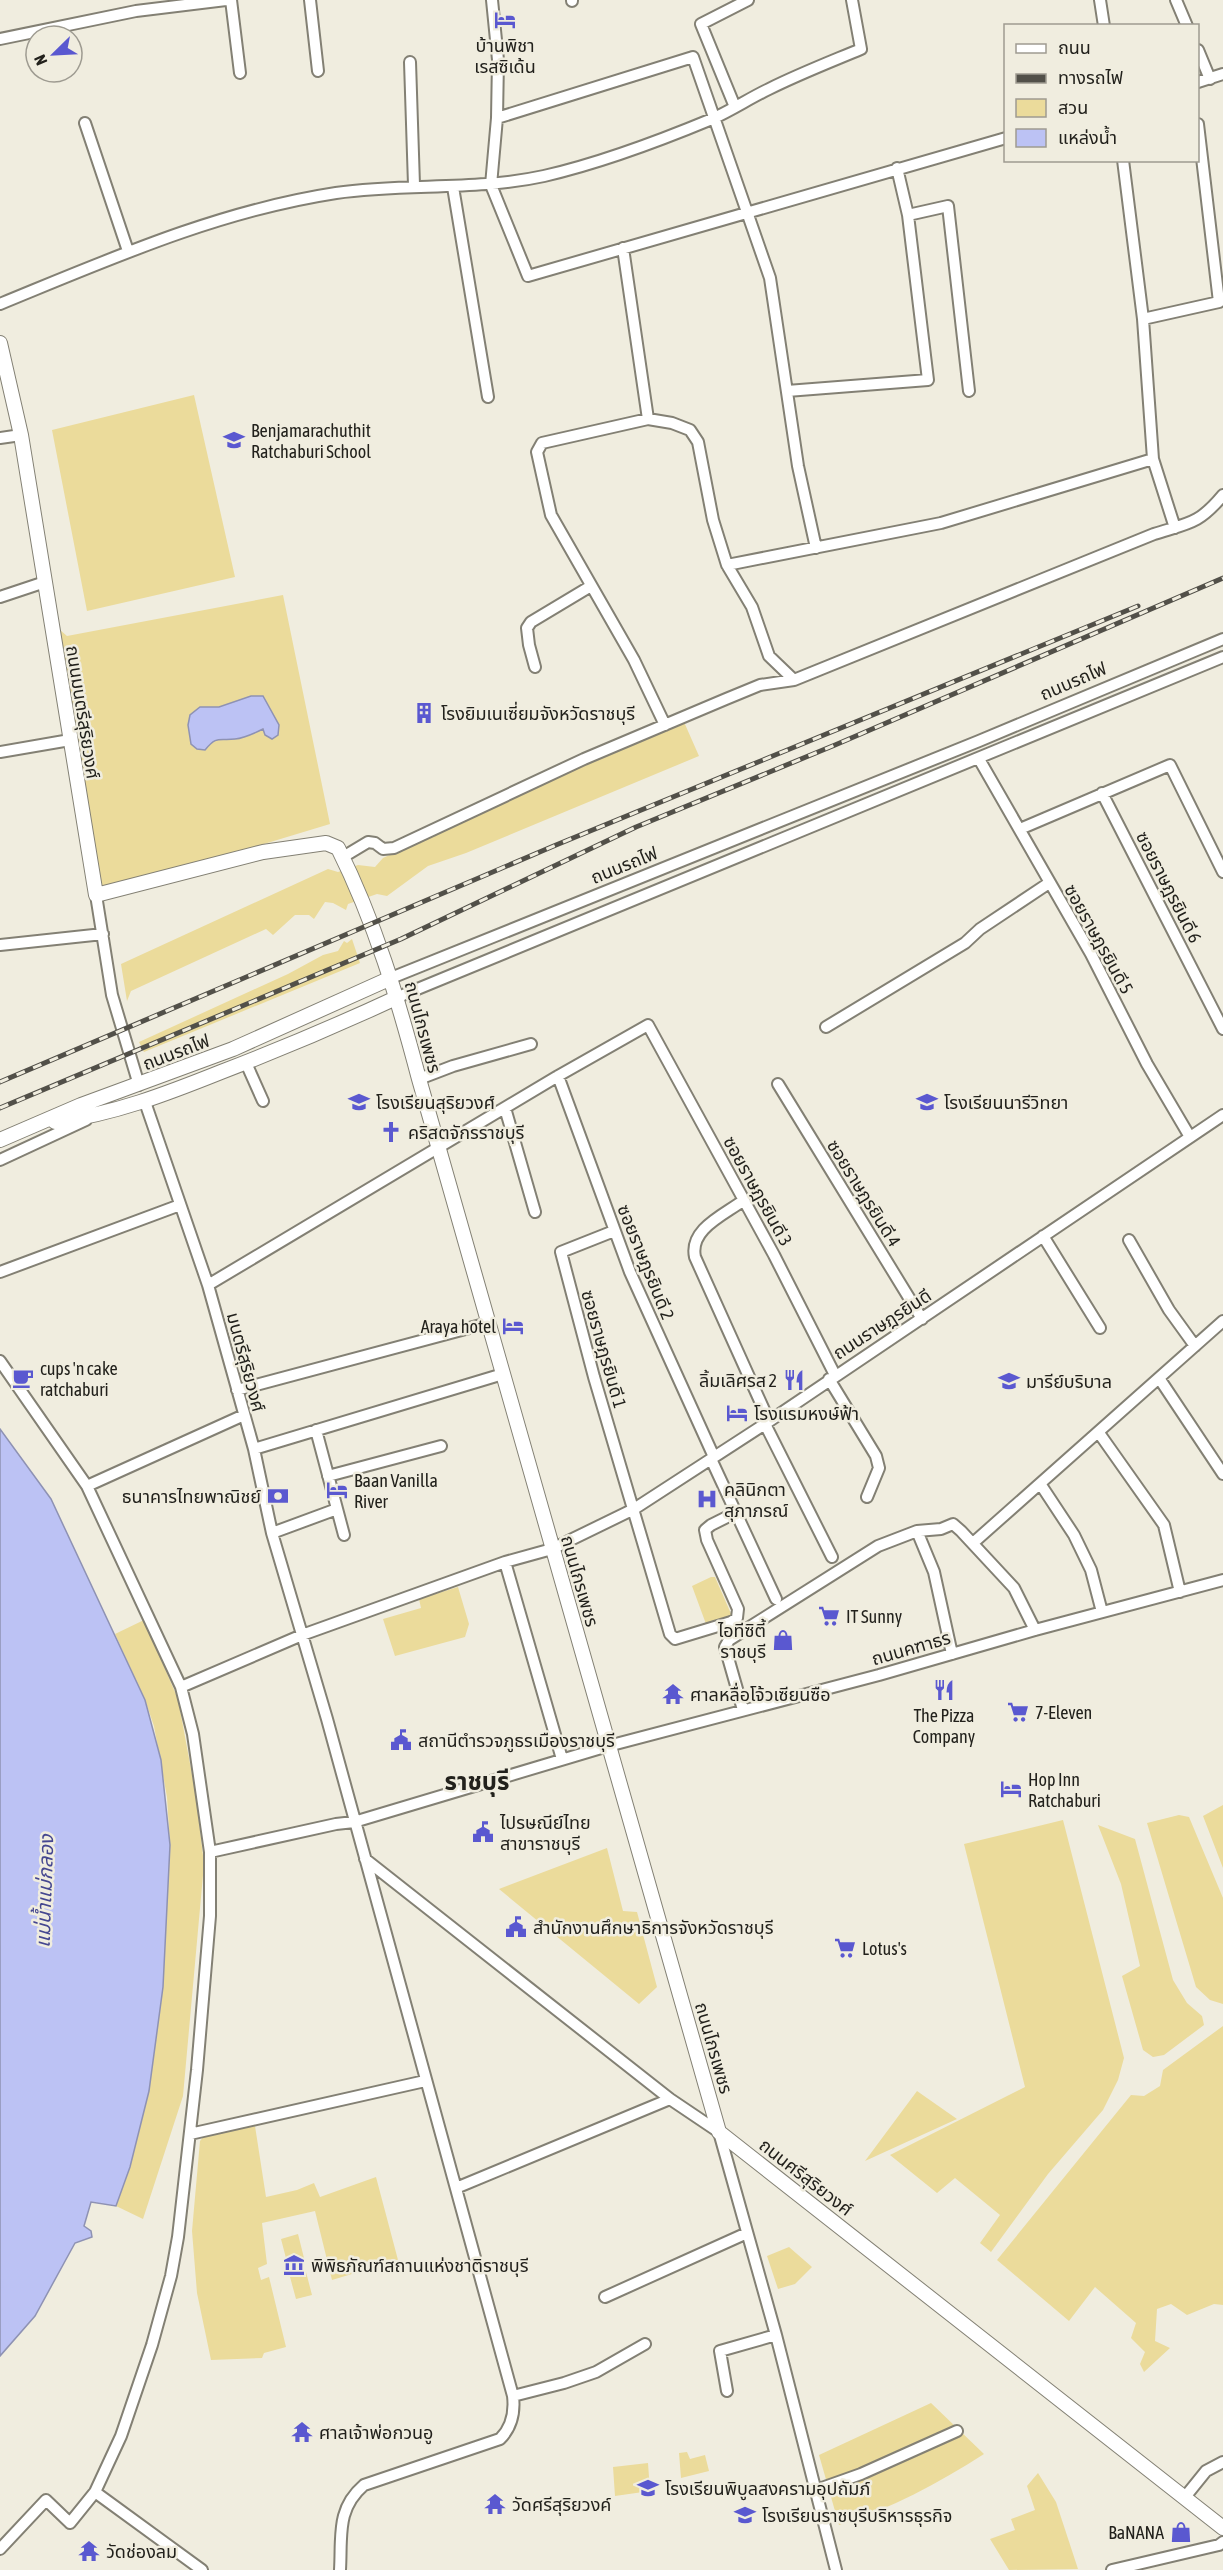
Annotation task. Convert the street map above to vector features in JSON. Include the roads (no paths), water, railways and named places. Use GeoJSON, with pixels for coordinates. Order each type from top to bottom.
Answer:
{"type":"FeatureCollection","features":[{"type":"Feature","properties":{"kind":"main road","name":"ถนนมนตรีสุริยวงศ์"},"geometry":{"type":"LineString","coordinates":[[0,343],[21,435],[96,895]]}},
{"type":"Feature","properties":{"kind":"main road"},"geometry":{"type":"LineString","coordinates":[[96,895],[263,852],[312,844],[326,843],[338,848],[344,860]]}},
{"type":"Feature","properties":{"kind":"main road","name":"ถนนไกรเพชร"},"geometry":{"type":"LineString","coordinates":[[344,860],[365,906],[398,997],[438,1148],[719,2132]]}},
{"type":"Feature","properties":{"kind":"main road","name":"ถนนรถไฟ"},"geometry":{"type":"LineString","coordinates":[[0,1140],[81,1105],[233,1049],[391,978]]}},
{"type":"Feature","properties":{"kind":"main road","name":"ถนนรถไฟ"},"geometry":{"type":"LineString","coordinates":[[38,1124],[94,1116],[146,1102],[302,1041],[398,997]]}},
{"type":"Feature","properties":{"kind":"main road","name":"ถนนศรีสุริยวงศ์"},"geometry":{"type":"LineString","coordinates":[[719,2132],[1223,2528]]}},
{"type":"Feature","properties":{"kind":"street"},"geometry":{"type":"LineString","coordinates":[[0,39],[136,11],[226,0]]}},
{"type":"Feature","properties":{"kind":"street"},"geometry":{"type":"LineString","coordinates":[[231,0],[240,73]]}},
{"type":"Feature","properties":{"kind":"street"},"geometry":{"type":"LineString","coordinates":[[310,0],[318,70]]}},
{"type":"Feature","properties":{"kind":"street"},"geometry":{"type":"LineString","coordinates":[[492,0],[498,60],[497,118],[491,185],[528,276],[1004,138]]}},
{"type":"Feature","properties":{"kind":"street"},"geometry":{"type":"LineString","coordinates":[[735,107],[701,24],[748,0]]}},
{"type":"Feature","properties":{"kind":"street"},"geometry":{"type":"LineString","coordinates":[[0,304],[128,251],[237,213],[335,193],[414,185],[453,187],[491,185],[544,176],[596,162],[714,118],[769,89],[861,49],[852,0]]}},
{"type":"Feature","properties":{"kind":"street"},"geometry":{"type":"LineString","coordinates":[[1100,0],[1104,24]]}},
{"type":"Feature","properties":{"kind":"street"},"geometry":{"type":"LineString","coordinates":[[1176,0],[1186,24]]}},
{"type":"Feature","properties":{"kind":"street"},"geometry":{"type":"LineString","coordinates":[[1199,54],[1210,79]]}},
{"type":"Feature","properties":{"kind":"street"},"geometry":{"type":"LineString","coordinates":[[497,118],[693,57],[770,278],[798,466],[816,548]]}},
{"type":"Feature","properties":{"kind":"street"},"geometry":{"type":"LineString","coordinates":[[410,62],[414,185]]}},
{"type":"Feature","properties":{"kind":"street"},"geometry":{"type":"LineString","coordinates":[[1199,82],[1223,74]]}},
{"type":"Feature","properties":{"kind":"street"},"geometry":{"type":"LineString","coordinates":[[85,123],[128,251]]}},
{"type":"Feature","properties":{"kind":"street"},"geometry":{"type":"LineString","coordinates":[[1143,319],[1219,302],[1219,268],[1199,137]]}},
{"type":"Feature","properties":{"kind":"street"},"geometry":{"type":"LineString","coordinates":[[1123,162],[1143,319],[1153,459],[1175,528]]}},
{"type":"Feature","properties":{"kind":"street"},"geometry":{"type":"LineString","coordinates":[[787,391],[928,380],[908,215],[897,168]]}},
{"type":"Feature","properties":{"kind":"street"},"geometry":{"type":"LineString","coordinates":[[453,187],[488,397]]}},
{"type":"Feature","properties":{"kind":"street"},"geometry":{"type":"LineString","coordinates":[[908,215],[948,206],[969,391]]}},
{"type":"Feature","properties":{"kind":"street"},"geometry":{"type":"LineString","coordinates":[[623,248],[648,419]]}},
{"type":"Feature","properties":{"kind":"street"},"geometry":{"type":"LineString","coordinates":[[665,725],[634,660],[551,515],[537,452],[542,443],[555,438],[648,419],[672,423],[690,430],[698,442],[713,520],[727,565],[752,608],[769,656],[794,680]]}},
{"type":"Feature","properties":{"kind":"street"},"geometry":{"type":"LineString","coordinates":[[0,438],[21,435]]}},
{"type":"Feature","properties":{"kind":"street"},"geometry":{"type":"LineString","coordinates":[[727,565],[941,523],[1153,459]]}},
{"type":"Feature","properties":{"kind":"street"},"geometry":{"type":"LineString","coordinates":[[344,860],[368,842],[375,843],[383,849],[394,848],[584,759],[760,685],[794,680],[1154,534],[1194,522],[1204,516],[1223,495]]}},
{"type":"Feature","properties":{"kind":"street"},"geometry":{"type":"LineString","coordinates":[[0,597],[45,582]]}},
{"type":"Feature","properties":{"kind":"street"},"geometry":{"type":"LineString","coordinates":[[535,667],[527,628],[531,622],[591,586]]}},
{"type":"Feature","properties":{"kind":"street","name":"ถนนรถไฟ"},"geometry":{"type":"LineString","coordinates":[[391,978],[968,745],[1223,639]]}},
{"type":"Feature","properties":{"kind":"street","name":"ถนนรถไฟ"},"geometry":{"type":"LineString","coordinates":[[398,997],[1223,657]]}},
{"type":"Feature","properties":{"kind":"street"},"geometry":{"type":"LineString","coordinates":[[1087,694],[1093,711]]}},
{"type":"Feature","properties":{"kind":"street"},"geometry":{"type":"LineString","coordinates":[[0,752],[69,740]]}},
{"type":"Feature","properties":{"kind":"street","name":"ซอยราษฎรยินดี 5"},"geometry":{"type":"LineString","coordinates":[[979,759],[1091,954],[1147,1064],[1190,1137]]}},
{"type":"Feature","properties":{"kind":"street"},"geometry":{"type":"LineString","coordinates":[[1020,830],[1170,765],[1223,872]]}},
{"type":"Feature","properties":{"kind":"street","name":"ซอยราษฎรยินดี 6"},"geometry":{"type":"LineString","coordinates":[[1102,793],[1223,1029]]}},
{"type":"Feature","properties":{"kind":"street"},"geometry":{"type":"LineString","coordinates":[[825,1027],[965,943],[980,929],[1049,883]]}},
{"type":"Feature","properties":{"kind":"street","name":"ถนนมนตรีสุริยวงศ์"},"geometry":{"type":"LineString","coordinates":[[96,895],[111,987],[139,1085]]}},
{"type":"Feature","properties":{"kind":"street"},"geometry":{"type":"LineString","coordinates":[[0,945],[103,934]]}},
{"type":"Feature","properties":{"kind":"street","name":"ซอยราษฎรยินดี 3"},"geometry":{"type":"LineString","coordinates":[[558,1076],[648,1025],[744,1200],[832,1377],[876,1456],[879,1468],[867,1497]]}},
{"type":"Feature","properties":{"kind":"street"},"geometry":{"type":"LineString","coordinates":[[419,1078],[531,1044]]}},
{"type":"Feature","properties":{"kind":"street"},"geometry":{"type":"LineString","coordinates":[[246,1063],[263,1101]]}},
{"type":"Feature","properties":{"kind":"street"},"geometry":{"type":"LineString","coordinates":[[208,1285],[558,1076]]}},
{"type":"Feature","properties":{"kind":"street","name":"ซอยราษฎรยินดี 2"},"geometry":{"type":"LineString","coordinates":[[558,1076],[635,1283],[735,1513],[776,1599]]}},
{"type":"Feature","properties":{"kind":"street","name":"ซอยราษฎรยินดี 4"},"geometry":{"type":"LineString","coordinates":[[778,1084],[922,1318]]}},
{"type":"Feature","properties":{"kind":"street","name":"มนตรีสุริยวงศ์"},"geometry":{"type":"LineString","coordinates":[[146,1102],[208,1285],[254,1449],[272,1533],[513,2396]]}},
{"type":"Feature","properties":{"kind":"street"},"geometry":{"type":"LineString","coordinates":[[505,1108],[535,1212]]}},
{"type":"Feature","properties":{"kind":"street","name":"ถนนราษฎรยินดี"},"geometry":{"type":"LineString","coordinates":[[181,1687],[302,1635],[505,1562],[552,1548],[634,1509],[1223,1115]]}},
{"type":"Feature","properties":{"kind":"street"},"geometry":{"type":"LineString","coordinates":[[0,1160],[94,1116]]}},
{"type":"Feature","properties":{"kind":"street"},"geometry":{"type":"LineString","coordinates":[[744,1200],[698,1233],[693,1246],[695,1257],[767,1422],[832,1557]]}},
{"type":"Feature","properties":{"kind":"street"},"geometry":{"type":"LineString","coordinates":[[0,1272],[180,1205]]}},
{"type":"Feature","properties":{"kind":"street","name":"ซอยราษฎรยินดี 1"},"geometry":{"type":"LineString","coordinates":[[614,1231],[561,1252],[594,1377],[634,1509]]}},
{"type":"Feature","properties":{"kind":"street"},"geometry":{"type":"LineString","coordinates":[[1043,1236],[1100,1328]]}},
{"type":"Feature","properties":{"kind":"street"},"geometry":{"type":"LineString","coordinates":[[1129,1240],[1169,1310],[1195,1346]]}},
{"type":"Feature","properties":{"kind":"street"},"geometry":{"type":"LineString","coordinates":[[973,1543],[1223,1322]]}},
{"type":"Feature","properties":{"kind":"street"},"geometry":{"type":"LineString","coordinates":[[237,1390],[488,1323]]}},
{"type":"Feature","properties":{"kind":"street"},"geometry":{"type":"LineString","coordinates":[[0,1361],[87,1486],[181,1687],[195,1745],[210,1852],[210,1916],[178,2237],[171,2276],[152,2345],[121,2436],[95,2492],[70,2523],[46,2500],[0,2549]]}},
{"type":"Feature","properties":{"kind":"street"},"geometry":{"type":"LineString","coordinates":[[254,1449],[503,1374]]}},
{"type":"Feature","properties":{"kind":"street"},"geometry":{"type":"LineString","coordinates":[[1159,1378],[1223,1474]]}},
{"type":"Feature","properties":{"kind":"street"},"geometry":{"type":"LineString","coordinates":[[87,1486],[244,1415]]}},
{"type":"Feature","properties":{"kind":"street"},"geometry":{"type":"LineString","coordinates":[[316,1430],[344,1535]]}},
{"type":"Feature","properties":{"kind":"street"},"geometry":{"type":"LineString","coordinates":[[1099,1433],[1164,1525],[1180,1592]]}},
{"type":"Feature","properties":{"kind":"street"},"geometry":{"type":"LineString","coordinates":[[328,1476],[441,1446]]}},
{"type":"Feature","properties":{"kind":"street"},"geometry":{"type":"LineString","coordinates":[[1041,1485],[1074,1534],[1091,1570],[1102,1612]]}},
{"type":"Feature","properties":{"kind":"street"},"geometry":{"type":"LineString","coordinates":[[272,1533],[338,1509]]}},
{"type":"Feature","properties":{"kind":"street"},"geometry":{"type":"LineString","coordinates":[[634,1509],[670,1634],[675,1639],[732,1622],[737,1618],[738,1609],[707,1540],[705,1530],[735,1513]]}},
{"type":"Feature","properties":{"kind":"street"},"geometry":{"type":"LineString","coordinates":[[743,1710],[726,1657],[725,1647],[729,1640],[878,1546],[917,1531],[935,1531],[952,1524],[973,1543],[1014,1588],[1035,1630]]}},
{"type":"Feature","properties":{"kind":"street"},"geometry":{"type":"LineString","coordinates":[[917,1531],[934,1572],[952,1654]]}},
{"type":"Feature","properties":{"kind":"street"},"geometry":{"type":"LineString","coordinates":[[505,1562],[562,1759]]}},
{"type":"Feature","properties":{"kind":"street","name":"ถนนคฑาธร"},"geometry":{"type":"LineString","coordinates":[[210,1852],[354,1822],[608,1746],[879,1676],[1035,1630],[1223,1580]]}},
{"type":"Feature","properties":{"kind":"street","name":"ถนนศรีสุริยวงศ์"},"geometry":{"type":"LineString","coordinates":[[364,1859],[670,2099],[719,2132]]}},
{"type":"Feature","properties":{"kind":"street"},"geometry":{"type":"LineString","coordinates":[[190,2134],[424,2081]]}},
{"type":"Feature","properties":{"kind":"street"},"geometry":{"type":"LineString","coordinates":[[456,2188],[670,2099]]}},
{"type":"Feature","properties":{"kind":"street","name":"ถนนไกรเพชร"},"geometry":{"type":"LineString","coordinates":[[719,2132],[776,2335],[836,2570]]}},
{"type":"Feature","properties":{"kind":"street"},"geometry":{"type":"LineString","coordinates":[[605,2297],[747,2233]]}},
{"type":"Feature","properties":{"kind":"street"},"geometry":{"type":"LineString","coordinates":[[727,2391],[720,2351],[776,2335]]}},
{"type":"Feature","properties":{"kind":"street"},"geometry":{"type":"LineString","coordinates":[[340,2570],[344,2512],[352,2496],[364,2486],[500,2439],[509,2430],[514,2408],[513,2396],[596,2372],[645,2344]]}},
{"type":"Feature","properties":{"kind":"street"},"geometry":{"type":"LineString","coordinates":[[816,2490],[861,2474],[957,2432]]}},
{"type":"Feature","properties":{"kind":"street"},"geometry":{"type":"LineString","coordinates":[[1185,2497],[1206,2471],[1223,2462]]}},
{"type":"Feature","properties":{"kind":"street"},"geometry":{"type":"LineString","coordinates":[[95,2492],[202,2570]]}},
{"type":"Feature","properties":{"kind":"street"},"geometry":{"type":"LineString","coordinates":[[1112,2570],[1219,2545],[1223,2542]]}},
{"type":"Feature","properties":{"kind":"water"},"geometry":{"type":"Polygon","coordinates":[[[251,696],[263,696],[279,725],[278,735],[272,739],[265,735],[263,729],[242,738],[216,740],[205,750],[197,749],[191,744],[188,725],[190,715],[200,707],[219,707],[251,696]]]}},
{"type":"Feature","properties":{"kind":"water","name":"แม่น้ำแม่กลอง"},"geometry":{"type":"Polygon","coordinates":[[[0,1429],[51,1499],[145,1700],[161,1760],[170,1845],[163,1987],[149,2091],[130,2167],[116,2206],[91,2202],[84,2226],[91,2231],[92,2237],[75,2243],[35,2316],[0,2356],[0,1429]]]}},
{"type":"Feature","properties":{"kind":"railway"},"geometry":{"type":"LineString","coordinates":[[0,1108],[401,939],[636,827],[835,745],[1223,578]]}},
{"type":"Feature","properties":{"kind":"railway"},"geometry":{"type":"LineString","coordinates":[[0,1082],[556,845],[1138,606]]}},
{"type":"Feature","properties":{"kind":"place","name":"บ้านพิชา เรสซิเด้น"},"geometry":{"type":"Point","coordinates":[505,20]}},
{"type":"Feature","properties":{"kind":"place","name":"Benjamarachuthit Ratchaburi School"},"geometry":{"type":"Point","coordinates":[234,440]}},
{"type":"Feature","properties":{"kind":"place","name":"โรงยิมเนเซี่ยมจังหวัดราชบุรี"},"geometry":{"type":"Point","coordinates":[424,713]}},
{"type":"Feature","properties":{"kind":"place","name":"โรงเรียนสุริยวงศ์"},"geometry":{"type":"Point","coordinates":[359,1102]}},
{"type":"Feature","properties":{"kind":"place","name":"โรงเรียนนารีวิทยา"},"geometry":{"type":"Point","coordinates":[927,1102]}},
{"type":"Feature","properties":{"kind":"place","name":"คริสตจักรราชบุรี"},"geometry":{"type":"Point","coordinates":[391,1132]}},
{"type":"Feature","properties":{"kind":"place","name":"Araya hotel"},"geometry":{"type":"Point","coordinates":[513,1326]}},
{"type":"Feature","properties":{"kind":"place","name":"cups 'n cake ratchaburi"},"geometry":{"type":"Point","coordinates":[23,1378]}},
{"type":"Feature","properties":{"kind":"place","name":"ลิ้มเลิศรส 2"},"geometry":{"type":"Point","coordinates":[794,1380]}},
{"type":"Feature","properties":{"kind":"place","name":"มารีย์บริบาล"},"geometry":{"type":"Point","coordinates":[1009,1381]}},
{"type":"Feature","properties":{"kind":"place","name":"โรงแรมหงษ์ฟ้า"},"geometry":{"type":"Point","coordinates":[737,1413]}},
{"type":"Feature","properties":{"kind":"place","name":"Baan Vanilla River"},"geometry":{"type":"Point","coordinates":[337,1490]}},
{"type":"Feature","properties":{"kind":"place","name":"ธนาคารไทยพาณิชย์"},"geometry":{"type":"Point","coordinates":[278,1496]}},
{"type":"Feature","properties":{"kind":"place","name":"คลินิกตา สุภาภรณ์"},"geometry":{"type":"Point","coordinates":[707,1499]}},
{"type":"Feature","properties":{"kind":"place","name":"IT Sunny"},"geometry":{"type":"Point","coordinates":[829,1616]}},
{"type":"Feature","properties":{"kind":"place","name":"ไอทีซิตี้ ราชบุรี"},"geometry":{"type":"Point","coordinates":[783,1640]}},
{"type":"Feature","properties":{"kind":"place","name":"The Pizza Company"},"geometry":{"type":"Point","coordinates":[944,1690]}},
{"type":"Feature","properties":{"kind":"place","name":"ศาลหลื่อโจ้วเซียนซือ"},"geometry":{"type":"Point","coordinates":[673,1694]}},
{"type":"Feature","properties":{"kind":"place","name":"7-Eleven"},"geometry":{"type":"Point","coordinates":[1018,1712]}},
{"type":"Feature","properties":{"kind":"place","name":"สถานีตำรวจภูธรเมืองราชบุรี"},"geometry":{"type":"Point","coordinates":[401,1740]}},
{"type":"Feature","properties":{"kind":"place","name":"Hop Inn Ratchaburi"},"geometry":{"type":"Point","coordinates":[1011,1789]}},
{"type":"Feature","properties":{"kind":"place","name":"ไปรษณีย์ไทย สาขาราชบุรี"},"geometry":{"type":"Point","coordinates":[483,1832]}},
{"type":"Feature","properties":{"kind":"place","name":"สำนักงานศึกษาธิการจังหวัดราชบุรี"},"geometry":{"type":"Point","coordinates":[516,1927]}},
{"type":"Feature","properties":{"kind":"place","name":"Lotus's"},"geometry":{"type":"Point","coordinates":[845,1948]}},
{"type":"Feature","properties":{"kind":"place","name":"พิพิธภัณฑ์สถานแห่งชาติราชบุรี"},"geometry":{"type":"Point","coordinates":[294,2265]}},
{"type":"Feature","properties":{"kind":"place","name":"ศาลเจ้าพ่อกวนอู"},"geometry":{"type":"Point","coordinates":[302,2432]}},
{"type":"Feature","properties":{"kind":"place","name":"โรงเรียนพิบูลสงครามอุปถัมภ์"},"geometry":{"type":"Point","coordinates":[648,2488]}},
{"type":"Feature","properties":{"kind":"place","name":"วัดศรีสุริยวงค์"},"geometry":{"type":"Point","coordinates":[495,2504]}},
{"type":"Feature","properties":{"kind":"place","name":"โรงเรียนราชบุรีบริหารธุรกิจ"},"geometry":{"type":"Point","coordinates":[745,2515]}},
{"type":"Feature","properties":{"kind":"place","name":"BaNANA"},"geometry":{"type":"Point","coordinates":[1181,2532]}},
{"type":"Feature","properties":{"kind":"place","name":"วัดช่องลม"},"geometry":{"type":"Point","coordinates":[89,2551]}},
{"type":"Feature","properties":{"kind":"district","name":"ราชบุรี"},"geometry":{"type":"Point","coordinates":[477,1781]}}]}
